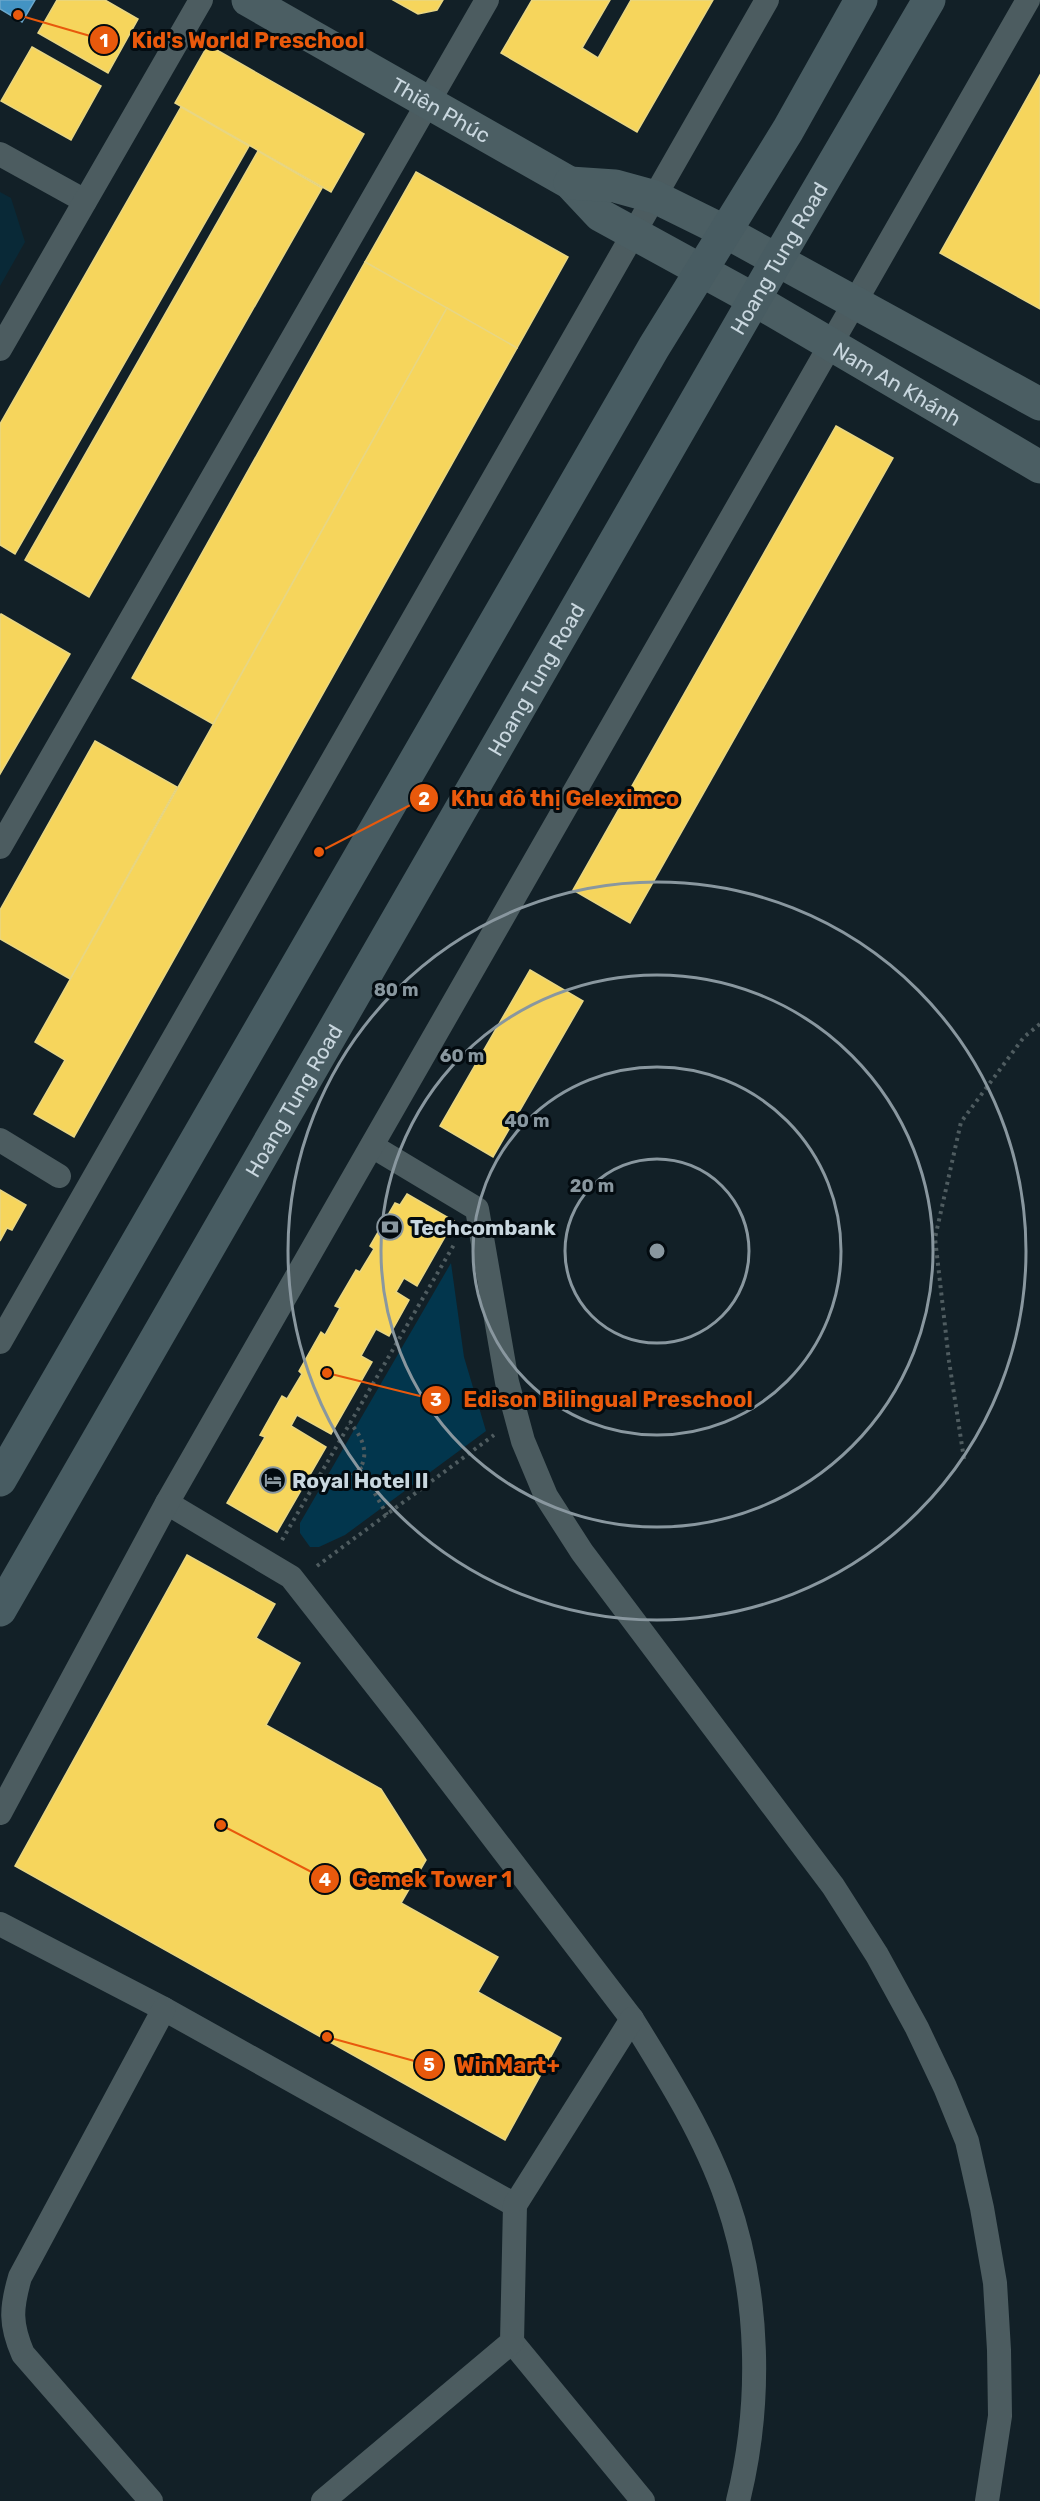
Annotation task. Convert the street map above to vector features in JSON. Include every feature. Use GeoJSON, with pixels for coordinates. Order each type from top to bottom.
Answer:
{"type":"FeatureCollection","features":[{"type":"Feature","properties":{"kind":"main road"},"geometry":{"type":"LineString","coordinates":[[0,1480],[654,347],[788,130],[861,0]]}},
{"type":"Feature","properties":{"kind":"main road","name":"Hoang Tung Road"},"geometry":{"type":"LineString","coordinates":[[0,1610],[929,0]]}},
{"type":"Feature","properties":{"kind":"street"},"geometry":{"type":"LineString","coordinates":[[0,349],[201,0]]}},
{"type":"Feature","properties":{"kind":"street","name":"Thiên Phúc"},"geometry":{"type":"LineString","coordinates":[[248,0],[570,183],[600,215],[702,270]]}},
{"type":"Feature","properties":{"kind":"street"},"geometry":{"type":"LineString","coordinates":[[0,847],[487,0]]}},
{"type":"Feature","properties":{"kind":"street"},"geometry":{"type":"LineString","coordinates":[[0,1342],[766,0]]}},
{"type":"Feature","properties":{"kind":"street"},"geometry":{"type":"LineString","coordinates":[[0,1813],[167,1503],[1028,0]]}},
{"type":"Feature","properties":{"kind":"street"},"geometry":{"type":"LineString","coordinates":[[0,154],[85,201]]}},
{"type":"Feature","properties":{"kind":"street","name":"Thiên Phúc"},"geometry":{"type":"LineString","coordinates":[[570,183],[615,186],[655,197],[726,231],[1040,404]]}},
{"type":"Feature","properties":{"kind":"street","name":"Nam An Khánh"},"geometry":{"type":"LineString","coordinates":[[702,270],[1040,467]]}},
{"type":"Feature","properties":{"kind":"street"},"geometry":{"type":"LineString","coordinates":[[0,1140],[59,1176]]}},
{"type":"Feature","properties":{"kind":"street"},"geometry":{"type":"LineString","coordinates":[[372,1146],[475,1208],[507,1382],[523,1441],[546,1496],[576,1542],[833,1886],[877,1955],[912,2018],[945,2087],[967,2141],[995,2283],[1000,2416],[987,2501]]}},
{"type":"Feature","properties":{"kind":"street"},"geometry":{"type":"LineString","coordinates":[[167,1503],[291,1577],[632,2019],[664,2070],[701,2139],[727,2199],[744,2257],[751,2310],[753,2422],[738,2501]]}},
{"type":"Feature","properties":{"kind":"street"},"geometry":{"type":"LineString","coordinates":[[0,1924],[164,2009],[515,2205]]}},
{"type":"Feature","properties":{"kind":"street"},"geometry":{"type":"LineString","coordinates":[[151,2501],[23,2354],[14,2334],[12,2316],[13,2299],[20,2277],[164,2009]]}},
{"type":"Feature","properties":{"kind":"street"},"geometry":{"type":"LineString","coordinates":[[632,2019],[515,2205],[513,2342],[643,2501]]}},
{"type":"Feature","properties":{"kind":"street"},"geometry":{"type":"LineString","coordinates":[[323,2501],[513,2342]]}},
{"type":"Feature","properties":{"kind":"path"},"geometry":{"type":"LineString","coordinates":[[964,1459],[948,1361],[935,1238],[961,1122],[1024,1037],[1040,1024]]}},
{"type":"Feature","properties":{"kind":"path"},"geometry":{"type":"LineString","coordinates":[[268,1564],[475,1208]]}},
{"type":"Feature","properties":{"kind":"path"},"geometry":{"type":"LineString","coordinates":[[294,1583],[517,1419]]}},
{"type":"Feature","properties":{"kind":"path"},"geometry":{"type":"LineString","coordinates":[[316,1482],[332,1485],[347,1481],[364,1461],[364,1448],[358,1432],[350,1423]]}},
{"type":"Feature","properties":{"kind":"path"},"geometry":{"type":"LineString","coordinates":[[360,1467],[387,1515]]}},
{"type":"Feature","properties":{"kind":"shaded area"},"geometry":{"type":"Polygon","coordinates":[[[0,192],[11,198],[25,242],[0,286],[0,192]]]}},
{"type":"Feature","properties":{"kind":"shaded area"},"geometry":{"type":"Polygon","coordinates":[[[451,1263],[464,1357],[486,1431],[345,1535],[319,1547],[310,1547],[300,1533],[300,1523],[451,1263]]]}},
{"type":"Feature","properties":{"kind":"building: Homes"},"geometry":{"type":"Polygon","coordinates":[[[57,0],[105,0],[138,19],[108,73],[38,33],[57,0]]]}},
{"type":"Feature","properties":{"kind":"building: Homes"},"geometry":{"type":"Polygon","coordinates":[[[393,0],[443,0],[437,10],[418,14],[393,0]]]}},
{"type":"Feature","properties":{"kind":"building: Homes"},"geometry":{"type":"Polygon","coordinates":[[[532,0],[610,0],[582,48],[598,58],[631,0],[713,0],[637,132],[501,53],[532,0]]]}},
{"type":"Feature","properties":{"kind":"building: Homes"},"geometry":{"type":"Polygon","coordinates":[[[208,45],[364,134],[331,192],[175,103],[208,45]]]}},
{"type":"Feature","properties":{"kind":"building: Homes"},"geometry":{"type":"Polygon","coordinates":[[[32,47],[101,86],[71,140],[1,101],[32,47]]]}},
{"type":"Feature","properties":{"kind":"building: Homes"},"geometry":{"type":"Polygon","coordinates":[[[1040,75],[1040,309],[940,253],[1040,75]]]}},
{"type":"Feature","properties":{"kind":"building: Homes"},"geometry":{"type":"Polygon","coordinates":[[[181,107],[249,146],[15,554],[0,545],[0,424],[181,107]]]}},
{"type":"Feature","properties":{"kind":"building: Homes"},"geometry":{"type":"Polygon","coordinates":[[[258,151],[322,188],[89,597],[25,560],[258,151]]]}},
{"type":"Feature","properties":{"kind":"building: Homes"},"geometry":{"type":"Polygon","coordinates":[[[416,172],[568,257],[517,348],[365,262],[416,172]]]}},
{"type":"Feature","properties":{"kind":"building: Homes"},"geometry":{"type":"Polygon","coordinates":[[[365,262],[447,308],[213,724],[132,678],[365,262]]]}},
{"type":"Feature","properties":{"kind":"building: Homes"},"geometry":{"type":"Polygon","coordinates":[[[447,308],[517,348],[74,1137],[34,1114],[65,1060],[35,1042],[447,308]]]}},
{"type":"Feature","properties":{"kind":"building: Homes"},"geometry":{"type":"Polygon","coordinates":[[[836,426],[893,458],[630,923],[573,890],[836,426]]]}},
{"type":"Feature","properties":{"kind":"building: Homes"},"geometry":{"type":"Polygon","coordinates":[[[1,614],[70,654],[0,774],[0,616],[1,614]]]}},
{"type":"Feature","properties":{"kind":"building: Homes"},"geometry":{"type":"Polygon","coordinates":[[[95,741],[177,787],[70,979],[0,939],[0,910],[95,741]]]}},
{"type":"Feature","properties":{"kind":"building: Homes"},"geometry":{"type":"Polygon","coordinates":[[[530,970],[583,1001],[493,1157],[440,1126],[530,970]]]}},
{"type":"Feature","properties":{"kind":"building: Homes"},"geometry":{"type":"Polygon","coordinates":[[[0,1190],[26,1205],[12,1230],[7,1228],[0,1241],[0,1190]]]}},
{"type":"Feature","properties":{"kind":"building: Homes"},"geometry":{"type":"Polygon","coordinates":[[[407,1194],[454,1221],[417,1286],[404,1278],[396,1292],[409,1300],[389,1336],[376,1329],[361,1356],[372,1362],[331,1434],[297,1415],[291,1426],[326,1447],[277,1532],[227,1503],[265,1437],[260,1435],[282,1396],[287,1399],[302,1374],[299,1371],[321,1332],[325,1335],[340,1308],[335,1306],[356,1270],[360,1272],[374,1249],[370,1246],[395,1203],[400,1205],[407,1194]]]}},
{"type":"Feature","properties":{"kind":"building: Homes"},"geometry":{"type":"Polygon","coordinates":[[[187,1555],[275,1604],[256,1638],[300,1663],[266,1725],[381,1789],[426,1860],[401,1903],[498,1957],[478,1992],[561,2038],[505,2140],[15,1866],[187,1555]]]}},
{"type":"Feature","properties":{"kind":"building: Schools"},"geometry":{"type":"Polygon","coordinates":[[[0,0],[35,0],[22,22],[0,9],[0,0]]]}},
{"type":"Feature","properties":{"kind":"place","name":"Kid's World Preschool"},"geometry":{"type":"Point","coordinates":[18,15]}},
{"type":"Feature","properties":{"kind":"place","name":"Khu đô thị Geleximco"},"geometry":{"type":"Point","coordinates":[319,852]}},
{"type":"Feature","properties":{"kind":"place","name":"Techcombank"},"geometry":{"type":"Point","coordinates":[390,1227]}},
{"type":"Feature","properties":{"kind":"place","name":"Edison Bilingual Preschool"},"geometry":{"type":"Point","coordinates":[327,1373]}},
{"type":"Feature","properties":{"kind":"place","name":"Royal Hotel II"},"geometry":{"type":"Point","coordinates":[273,1480]}},
{"type":"Feature","properties":{"kind":"place","name":"Gemek Tower 1"},"geometry":{"type":"Point","coordinates":[221,1825]}},
{"type":"Feature","properties":{"kind":"place","name":"WinMart+"},"geometry":{"type":"Point","coordinates":[327,2037]}}]}
